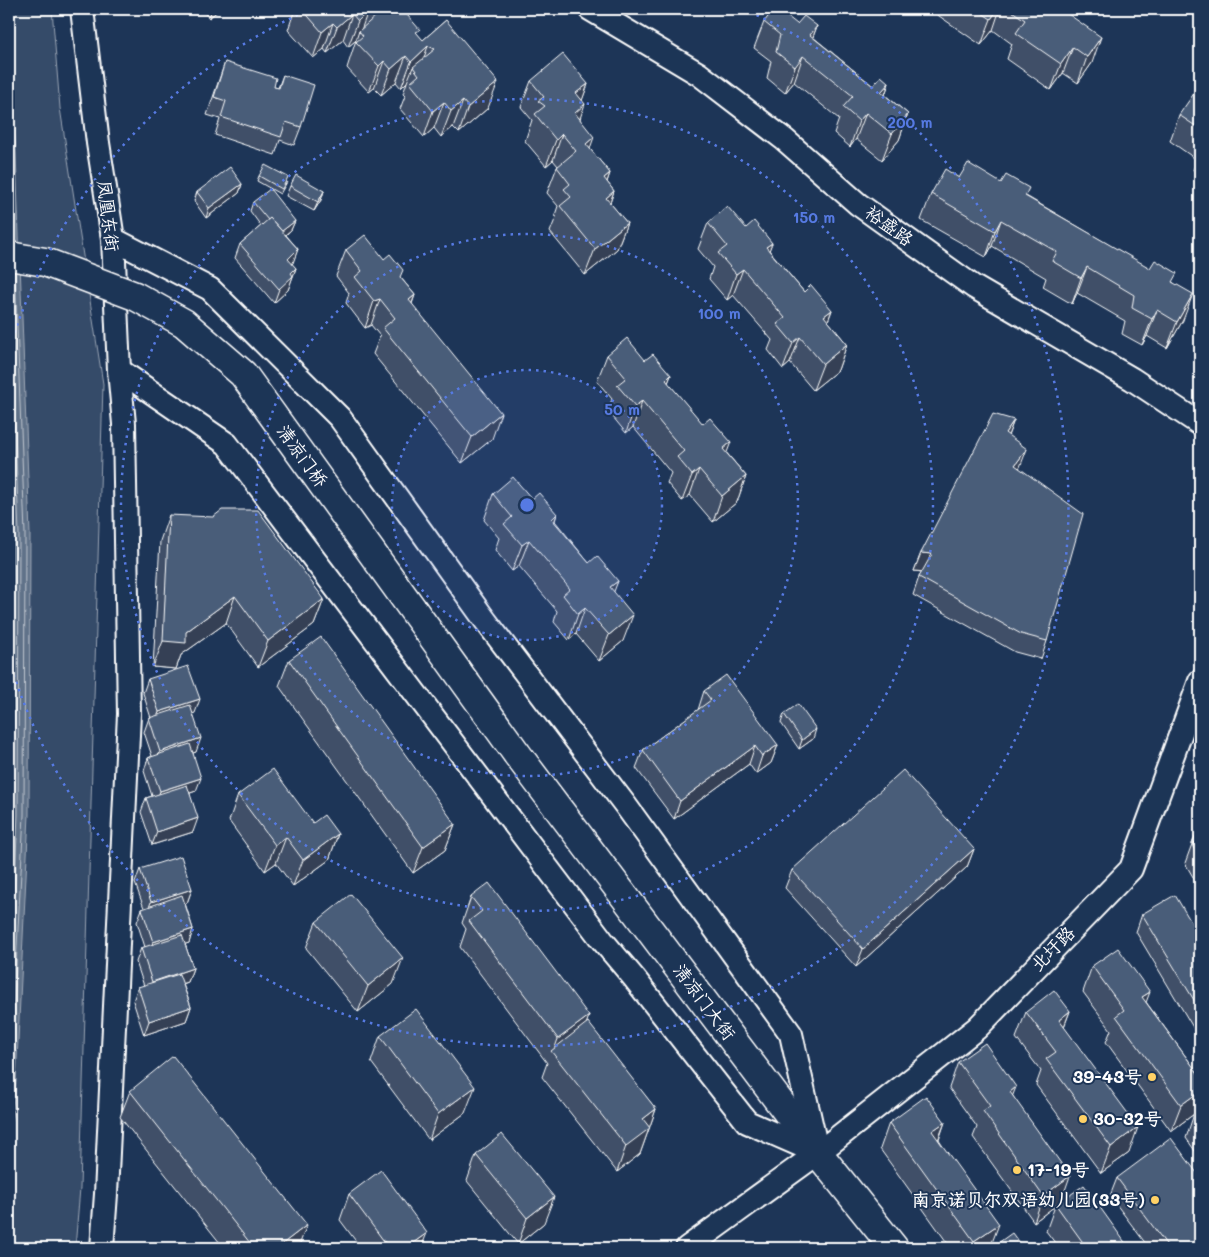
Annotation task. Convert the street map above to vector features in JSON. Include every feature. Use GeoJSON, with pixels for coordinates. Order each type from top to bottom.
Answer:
{"type":"FeatureCollection","features":[{"type":"Feature","properties":{"kind":"main road","name":"清凉门桥"},"geometry":{"type":"LineString","coordinates":[[9,256],[45,262],[134,296],[184,323],[243,374],[517,754]]}},
{"type":"Feature","properties":{"kind":"main road","name":"清凉门大街"},"geometry":{"type":"LineString","coordinates":[[517,754],[818,1153],[894,1248]]}},
{"type":"Feature","properties":{"kind":"street","name":"凤凰东街"},"geometry":{"type":"LineString","coordinates":[[82,9],[98,143],[113,239],[119,370],[124,424],[129,714],[107,1184],[102,1248]]}},
{"type":"Feature","properties":{"kind":"street","name":"裕盛路"},"geometry":{"type":"LineString","coordinates":[[590,9],[699,74],[785,140],[858,204],[974,287],[1132,378],[1200,424]]}},
{"type":"Feature","properties":{"kind":"street"},"geometry":{"type":"LineString","coordinates":[[113,239],[210,289],[340,418],[485,620],[626,806],[791,1034],[818,1153]]}},
{"type":"Feature","properties":{"kind":"street"},"geometry":{"type":"LineString","coordinates":[[119,370],[226,444],[602,940],[634,978],[746,1122],[818,1153]]}},
{"type":"Feature","properties":{"kind":"street","name":"北圩路"},"geometry":{"type":"LineString","coordinates":[[687,1248],[818,1153],[977,1028],[1131,869],[1200,681]]}},
{"type":"Feature","properties":{"kind":"shaded area"},"geometry":{"type":"Polygon","coordinates":[[[9,9],[52,9],[60,108],[103,384],[80,1188],[75,1248],[9,1248],[9,9]]]}},
{"type":"Feature","properties":{"kind":"water"},"geometry":{"type":"Polygon","coordinates":[[[9,58],[16,154],[30,534],[29,815],[16,1081],[9,1138],[9,58]]]}},
{"type":"Feature","properties":{"kind":"building"},"geometry":{"type":"Polygon","coordinates":[[[302,9],[402,9],[420,30],[416,32],[423,40],[446,20],[498,82],[468,107],[463,101],[451,111],[444,102],[433,111],[410,83],[419,75],[413,67],[435,49],[428,46],[411,62],[406,56],[391,69],[384,61],[379,66],[356,42],[363,36],[359,31],[377,15],[368,11],[358,21],[352,14],[337,27],[333,23],[322,32],[302,9]]]}},
{"type":"Feature","properties":{"kind":"building"},"geometry":{"type":"Polygon","coordinates":[[[774,9],[778,9],[797,24],[804,16],[817,26],[810,35],[873,86],[881,76],[889,83],[881,92],[908,114],[892,134],[866,113],[859,121],[843,107],[853,96],[803,56],[795,67],[776,52],[780,35],[764,22],[774,9]]]}},
{"type":"Feature","properties":{"kind":"building"},"geometry":{"type":"Polygon","coordinates":[[[976,9],[998,9],[991,19],[976,9]]]}},
{"type":"Feature","properties":{"kind":"building"},"geometry":{"type":"Polygon","coordinates":[[[1009,9],[1061,9],[1101,37],[1087,57],[1073,47],[1061,64],[1016,33],[1025,20],[1009,9]]]}},
{"type":"Feature","properties":{"kind":"building"},"geometry":{"type":"Polygon","coordinates":[[[563,54],[588,84],[576,93],[585,104],[575,113],[594,137],[586,144],[610,173],[604,178],[614,191],[606,198],[627,223],[595,249],[560,206],[571,197],[564,189],[570,184],[557,167],[576,151],[562,134],[556,140],[535,114],[545,106],[538,101],[544,97],[531,81],[563,54]]]}},
{"type":"Feature","properties":{"kind":"building"},"geometry":{"type":"Polygon","coordinates":[[[225,62],[276,78],[274,87],[279,88],[283,75],[314,85],[301,127],[286,122],[281,137],[221,117],[226,101],[214,97],[225,62]]]}},
{"type":"Feature","properties":{"kind":"building"},"geometry":{"type":"Polygon","coordinates":[[[1197,89],[1200,91],[1200,129],[1179,115],[1197,89]]]}},
{"type":"Feature","properties":{"kind":"building"},"geometry":{"type":"Polygon","coordinates":[[[968,163],[1001,183],[1006,175],[1029,188],[1025,196],[1150,268],[1155,260],[1177,273],[1172,282],[1193,294],[1177,322],[1157,310],[1152,319],[1132,308],[1134,295],[1087,267],[1081,278],[1052,261],[1057,252],[1001,220],[995,231],[931,194],[945,169],[959,178],[968,163]]]}},
{"type":"Feature","properties":{"kind":"building"},"geometry":{"type":"Polygon","coordinates":[[[265,165],[288,177],[282,189],[259,176],[265,165]]]}},
{"type":"Feature","properties":{"kind":"building"},"geometry":{"type":"Polygon","coordinates":[[[230,167],[242,184],[209,208],[197,192],[230,167]]]}},
{"type":"Feature","properties":{"kind":"building"},"geometry":{"type":"Polygon","coordinates":[[[296,175],[324,191],[318,202],[290,186],[296,175]]]}},
{"type":"Feature","properties":{"kind":"building"},"geometry":{"type":"Polygon","coordinates":[[[270,189],[295,221],[282,231],[270,218],[268,220],[253,202],[270,189]]]}},
{"type":"Feature","properties":{"kind":"building"},"geometry":{"type":"Polygon","coordinates":[[[727,206],[746,228],[754,221],[772,243],[766,247],[804,292],[811,285],[832,310],[824,316],[847,344],[823,364],[800,337],[793,343],[777,324],[785,318],[743,269],[736,274],[718,253],[727,246],[708,223],[727,206]]]}},
{"type":"Feature","properties":{"kind":"building"},"geometry":{"type":"Polygon","coordinates":[[[270,218],[298,249],[288,259],[296,268],[291,273],[293,276],[279,289],[240,244],[270,218]]]}},
{"type":"Feature","properties":{"kind":"building"},"geometry":{"type":"Polygon","coordinates":[[[365,235],[384,259],[390,254],[403,270],[400,277],[415,295],[409,300],[501,413],[472,437],[383,328],[395,318],[380,299],[374,301],[355,277],[362,271],[346,250],[365,235]]]}},
{"type":"Feature","properties":{"kind":"building"},"geometry":{"type":"Polygon","coordinates":[[[627,338],[645,360],[653,354],[671,375],[666,380],[703,424],[710,418],[731,442],[723,449],[746,476],[722,496],[699,469],[692,475],[677,457],[684,451],[642,401],[635,406],[617,385],[626,378],[607,355],[627,338]]]}},
{"type":"Feature","properties":{"kind":"building"},"geometry":{"type":"Polygon","coordinates":[[[993,414],[1014,420],[1005,433],[1027,449],[1015,465],[1083,514],[1047,641],[1021,634],[919,577],[932,554],[921,553],[993,414]]]}},
{"type":"Feature","properties":{"kind":"building"},"geometry":{"type":"Polygon","coordinates":[[[513,477],[532,499],[539,493],[557,514],[552,519],[589,563],[597,556],[618,581],[610,587],[633,615],[609,635],[585,608],[578,614],[563,595],[570,589],[529,540],[522,545],[504,524],[512,517],[493,494],[513,477]]]}},
{"type":"Feature","properties":{"kind":"building"},"geometry":{"type":"Polygon","coordinates":[[[222,510],[258,510],[324,599],[268,641],[235,596],[186,632],[186,643],[163,641],[169,515],[213,517],[222,510]]]}},
{"type":"Feature","properties":{"kind":"building"},"geometry":{"type":"Polygon","coordinates":[[[321,637],[455,824],[423,847],[289,660],[321,637]]]}},
{"type":"Feature","properties":{"kind":"building"},"geometry":{"type":"Polygon","coordinates":[[[188,666],[200,699],[159,712],[148,679],[188,666]]]}},
{"type":"Feature","properties":{"kind":"building"},"geometry":{"type":"Polygon","coordinates":[[[726,675],[778,745],[762,756],[755,746],[680,801],[643,750],[711,700],[704,691],[726,675]]]}},
{"type":"Feature","properties":{"kind":"building"},"geometry":{"type":"Polygon","coordinates":[[[798,704],[816,729],[802,740],[784,714],[798,704]]]}},
{"type":"Feature","properties":{"kind":"building"},"geometry":{"type":"Polygon","coordinates":[[[190,705],[201,738],[160,752],[149,718],[190,705]]]}},
{"type":"Feature","properties":{"kind":"building"},"geometry":{"type":"Polygon","coordinates":[[[190,744],[201,778],[160,791],[148,758],[190,744]]]}},
{"type":"Feature","properties":{"kind":"building"},"geometry":{"type":"Polygon","coordinates":[[[273,769],[313,823],[324,815],[338,834],[303,860],[286,837],[275,845],[238,795],[273,769]]]}},
{"type":"Feature","properties":{"kind":"building"},"geometry":{"type":"Polygon","coordinates":[[[903,770],[974,849],[863,949],[792,870],[903,770]]]}},
{"type":"Feature","properties":{"kind":"building"},"geometry":{"type":"Polygon","coordinates":[[[187,785],[198,818],[157,832],[146,798],[187,785]]]}},
{"type":"Feature","properties":{"kind":"building"},"geometry":{"type":"Polygon","coordinates":[[[1200,824],[1200,839],[1192,844],[1200,824]]]}},
{"type":"Feature","properties":{"kind":"building"},"geometry":{"type":"Polygon","coordinates":[[[1200,840],[1200,860],[1192,845],[1200,840]]]}},
{"type":"Feature","properties":{"kind":"building"},"geometry":{"type":"Polygon","coordinates":[[[181,856],[192,889],[151,902],[140,869],[181,856]]]}},
{"type":"Feature","properties":{"kind":"building"},"geometry":{"type":"Polygon","coordinates":[[[489,883],[589,1016],[558,1039],[469,921],[482,911],[471,897],[489,883]]]}},
{"type":"Feature","properties":{"kind":"building"},"geometry":{"type":"Polygon","coordinates":[[[351,894],[403,958],[368,986],[316,922],[351,894]]]}},
{"type":"Feature","properties":{"kind":"building"},"geometry":{"type":"Polygon","coordinates":[[[182,895],[193,929],[153,942],[142,909],[182,895]]]}},
{"type":"Feature","properties":{"kind":"building"},"geometry":{"type":"Polygon","coordinates":[[[1175,895],[1200,937],[1200,1010],[1142,914],[1175,895]]]}},
{"type":"Feature","properties":{"kind":"building"},"geometry":{"type":"Polygon","coordinates":[[[182,935],[193,968],[152,982],[141,948],[182,935]]]}},
{"type":"Feature","properties":{"kind":"building"},"geometry":{"type":"Polygon","coordinates":[[[1118,948],[1150,992],[1142,997],[1200,1076],[1200,1091],[1181,1105],[1116,1016],[1124,1010],[1092,966],[1118,948]]]}},
{"type":"Feature","properties":{"kind":"building"},"geometry":{"type":"Polygon","coordinates":[[[179,974],[191,1007],[149,1021],[138,987],[179,974]]]}},
{"type":"Feature","properties":{"kind":"building"},"geometry":{"type":"Polygon","coordinates":[[[1054,990],[1070,1011],[1059,1020],[1138,1127],[1111,1147],[1046,1059],[1056,1052],[1026,1012],[1054,990]]]}},
{"type":"Feature","properties":{"kind":"building"},"geometry":{"type":"Polygon","coordinates":[[[416,1009],[475,1087],[438,1114],[380,1036],[416,1009]]]}},
{"type":"Feature","properties":{"kind":"building"},"geometry":{"type":"Polygon","coordinates":[[[588,1022],[656,1109],[643,1119],[650,1128],[626,1146],[551,1051],[588,1022]]]}},
{"type":"Feature","properties":{"kind":"building"},"geometry":{"type":"Polygon","coordinates":[[[985,1043],[1016,1087],[1010,1092],[1070,1176],[1043,1196],[983,1111],[990,1106],[958,1062],[985,1043]]]}},
{"type":"Feature","properties":{"kind":"building"},"geometry":{"type":"Polygon","coordinates":[[[173,1056],[307,1225],[277,1248],[254,1248],[130,1091],[173,1056]]]}},
{"type":"Feature","properties":{"kind":"building"},"geometry":{"type":"Polygon","coordinates":[[[926,1096],[945,1122],[932,1131],[999,1224],[974,1241],[889,1123],[926,1096]]]}},
{"type":"Feature","properties":{"kind":"building"},"geometry":{"type":"Polygon","coordinates":[[[1200,1108],[1200,1119],[1195,1112],[1200,1108]]]}},
{"type":"Feature","properties":{"kind":"building"},"geometry":{"type":"Polygon","coordinates":[[[502,1134],[554,1197],[527,1218],[476,1155],[502,1134]]]}},
{"type":"Feature","properties":{"kind":"building","name":"南京诺贝尔双语幼儿园(33号)"},"geometry":{"type":"Polygon","coordinates":[[[1171,1138],[1200,1177],[1200,1243],[1193,1248],[1169,1248],[1117,1178],[1171,1138]]]}},
{"type":"Feature","properties":{"kind":"building"},"geometry":{"type":"Polygon","coordinates":[[[381,1170],[427,1233],[406,1248],[389,1248],[349,1194],[381,1170]]]}},
{"type":"Feature","properties":{"kind":"building"},"geometry":{"type":"Polygon","coordinates":[[[1084,1185],[1129,1248],[1087,1248],[1056,1205],[1084,1185]]]}},
{"type":"Feature","properties":{"kind":"building"},"geometry":{"type":"Polygon","coordinates":[[[1012,1233],[1023,1248],[991,1248],[1012,1233]]]}},
{"type":"Feature","properties":{"kind":"place","name":"39-43号"},"geometry":{"type":"Point","coordinates":[1152,1077]}},
{"type":"Feature","properties":{"kind":"place","name":"30-32号"},"geometry":{"type":"Point","coordinates":[1083,1119]}},
{"type":"Feature","properties":{"kind":"place","name":"17-19号"},"geometry":{"type":"Point","coordinates":[1017,1170]}},
{"type":"Feature","properties":{"kind":"place","name":"南京诺贝尔双语幼儿园(33号)"},"geometry":{"type":"Point","coordinates":[1155,1200]}}]}
